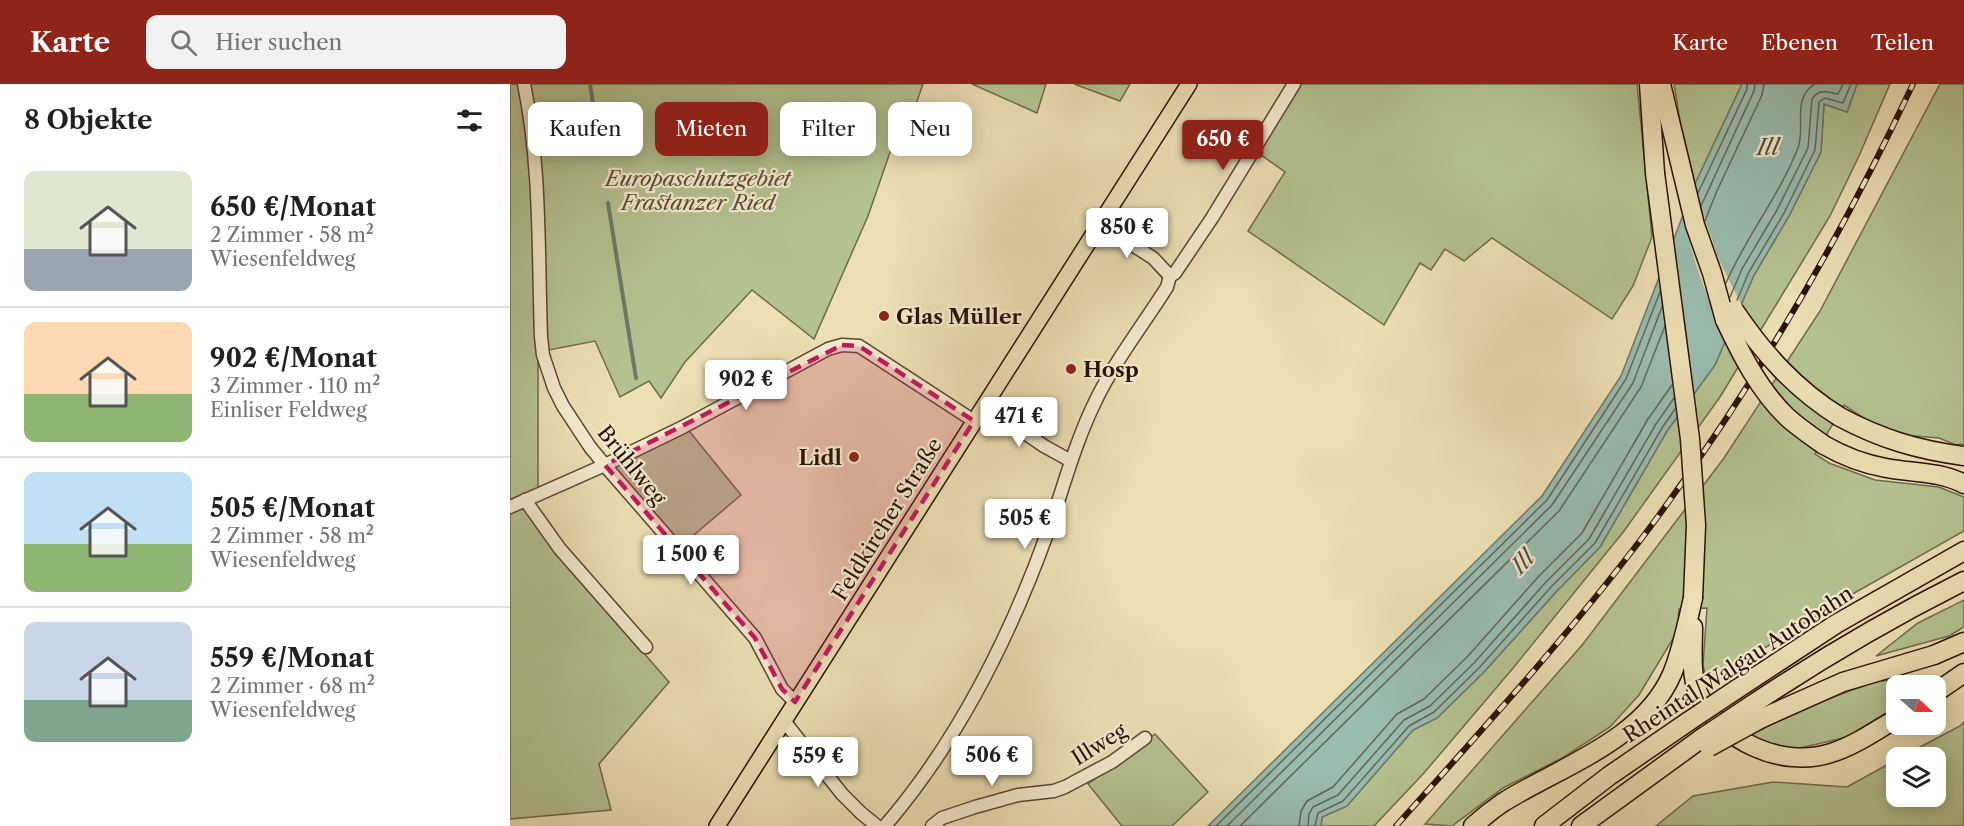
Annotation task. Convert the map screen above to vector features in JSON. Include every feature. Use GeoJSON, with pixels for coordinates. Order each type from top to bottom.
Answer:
{"type":"FeatureCollection","features":[{"type":"Feature","properties":{"kind":"highway"},"geometry":{"type":"LineString","coordinates":[[1649,84],[1655,173],[1690,439],[1696,525],[1693,670],[1698,693],[1712,717],[1738,738],[1764,752],[1804,757],[1830,753],[1886,725]]}},
{"type":"Feature","properties":{"kind":"highway"},"geometry":{"type":"LineString","coordinates":[[1661,84],[1695,225],[1725,320],[1740,352],[1759,383],[1787,416],[1824,445],[1863,463],[1937,474],[1964,484]]}},
{"type":"Feature","properties":{"kind":"highway"},"geometry":{"type":"LineString","coordinates":[[1712,273],[1755,340],[1777,367],[1821,405],[1840,417],[1893,441],[1928,451],[1964,456]]}},
{"type":"Feature","properties":{"kind":"highway","name":"Rheintal/Walgau Autobahn"},"geometry":{"type":"LineString","coordinates":[[1544,826],[1609,777],[1737,688],[1836,624],[1964,551]]}},
{"type":"Feature","properties":{"kind":"highway","name":"Rheintal/Walgau Autobahn"},"geometry":{"type":"LineString","coordinates":[[1581,826],[1670,760],[1706,743],[1755,712],[1851,642],[1964,581]]}},
{"type":"Feature","properties":{"kind":"highway"},"geometry":{"type":"LineString","coordinates":[[1473,826],[1501,804],[1591,755],[1628,729],[1656,700],[1671,675],[1683,640],[1693,598]]}},
{"type":"Feature","properties":{"kind":"highway"},"geometry":{"type":"LineString","coordinates":[[1755,712],[1843,682],[1934,655],[1964,642]]}},
{"type":"Feature","properties":{"kind":"highway"},"geometry":{"type":"LineString","coordinates":[[1946,685],[1964,673]]}},
{"type":"Feature","properties":{"kind":"main road","name":"Feldkircher Straße"},"geometry":{"type":"LineString","coordinates":[[717,826],[1189,84]]}},
{"type":"Feature","properties":{"kind":"street","name":"Brühlweg"},"geometry":{"type":"LineString","coordinates":[[524,84],[534,152],[543,355],[554,388],[563,406],[605,465],[755,638],[782,689],[795,702]]}},
{"type":"Feature","properties":{"kind":"street"},"geometry":{"type":"LineString","coordinates":[[885,826],[913,793],[934,763],[959,723],[1001,645],[1029,582],[1071,461],[1099,394],[1167,287],[1170,276],[1175,273],[1212,218],[1293,84]]}},
{"type":"Feature","properties":{"kind":"street"},"geometry":{"type":"LineString","coordinates":[[1101,224],[1153,258],[1170,276]]}},
{"type":"Feature","properties":{"kind":"street"},"geometry":{"type":"LineString","coordinates":[[510,507],[605,465],[692,422],[828,349],[842,345],[859,346],[974,421]]}},
{"type":"Feature","properties":{"kind":"street"},"geometry":{"type":"LineString","coordinates":[[984,405],[1044,446],[1071,461]]}},
{"type":"Feature","properties":{"kind":"street"},"geometry":{"type":"LineString","coordinates":[[525,500],[560,549],[646,647]]}},
{"type":"Feature","properties":{"kind":"street"},"geometry":{"type":"LineString","coordinates":[[784,721],[843,794],[877,826]]}},
{"type":"Feature","properties":{"kind":"street","name":"Illweg"},"geometry":{"type":"LineString","coordinates":[[932,826],[942,818],[975,807],[1018,795],[1054,791],[1112,762],[1145,738]]}},
{"type":"Feature","properties":{"kind":"highlighted area"},"geometry":{"type":"Polygon","coordinates":[[[842,345],[859,346],[974,421],[795,702],[782,689],[755,638],[605,465],[842,345]]]}},
{"type":"Feature","properties":{"kind":"green space","name":"Europaschutzgebiet Frastanzer Ried"},"geometry":{"type":"Polygon","coordinates":[[[510,84],[923,84],[917,102],[888,102],[889,156],[868,216],[814,339],[752,290],[685,362],[661,398],[649,381],[620,397],[595,341],[538,352],[538,489],[520,498],[554,550],[669,682],[599,764],[611,810],[510,819],[510,84]]]}},
{"type":"Feature","properties":{"kind":"green space"},"geometry":{"type":"Polygon","coordinates":[[[972,84],[1046,84],[1037,113],[972,84]]]}},
{"type":"Feature","properties":{"kind":"green space"},"geometry":{"type":"Polygon","coordinates":[[[1074,84],[1130,84],[1120,101],[1074,84]]]}},
{"type":"Feature","properties":{"kind":"green space"},"geometry":{"type":"Polygon","coordinates":[[[1299,84],[1637,84],[1652,237],[1633,286],[1612,319],[1492,238],[1464,261],[1445,249],[1431,270],[1420,263],[1384,325],[1248,231],[1285,172],[1257,152],[1299,84]]]}},
{"type":"Feature","properties":{"kind":"green space"},"geometry":{"type":"Polygon","coordinates":[[[1674,84],[1742,84],[1695,184],[1680,121],[1674,84]]]}},
{"type":"Feature","properties":{"kind":"green space"},"geometry":{"type":"Polygon","coordinates":[[[1857,84],[1890,84],[1830,216],[1720,397],[1624,531],[1514,667],[1424,773],[1374,826],[1321,826],[1322,817],[1347,806],[1413,730],[1437,718],[1484,672],[1600,547],[1667,431],[1715,365],[1754,275],[1789,216],[1821,152],[1824,104],[1847,112],[1857,84]]]}},
{"type":"Feature","properties":{"kind":"green space"},"geometry":{"type":"Polygon","coordinates":[[[1940,84],[1964,84],[1964,444],[1956,445],[1939,438],[1902,435],[1879,428],[1844,405],[1815,454],[1829,463],[1875,480],[1939,487],[1964,497],[1964,531],[1835,604],[1707,684],[1703,665],[1707,608],[1679,609],[1677,632],[1639,695],[1610,727],[1564,757],[1503,788],[1452,826],[1425,824],[1583,644],[1724,458],[1820,311],[1940,84]]]}},
{"type":"Feature","properties":{"kind":"green space"},"geometry":{"type":"Polygon","coordinates":[[[681,421],[741,495],[675,551],[594,464],[681,421]]]}},
{"type":"Feature","properties":{"kind":"green space"},"geometry":{"type":"Polygon","coordinates":[[[1964,600],[1964,627],[1949,636],[1876,656],[1918,623],[1964,600]]]}},
{"type":"Feature","properties":{"kind":"green space"},"geometry":{"type":"Polygon","coordinates":[[[1876,681],[1886,681],[1886,713],[1847,737],[1792,750],[1749,736],[1802,709],[1876,681]]]}},
{"type":"Feature","properties":{"kind":"green space"},"geometry":{"type":"Polygon","coordinates":[[[1964,722],[1964,826],[1656,826],[1693,796],[1773,782],[1847,787],[1886,766],[1886,807],[1946,807],[1946,747],[1920,747],[1964,722]]]}},
{"type":"Feature","properties":{"kind":"green space"},"geometry":{"type":"Polygon","coordinates":[[[1155,734],[1208,792],[1172,826],[1122,826],[1088,784],[1155,734]]]}},
{"type":"Feature","properties":{"kind":"water","name":"Ill"},"geometry":{"type":"Polygon","coordinates":[[[1742,84],[1857,84],[1847,112],[1824,104],[1821,152],[1789,216],[1754,275],[1715,365],[1667,431],[1600,547],[1484,672],[1437,718],[1413,730],[1347,806],[1322,817],[1321,826],[1208,826],[1542,496],[1621,376],[1695,184],[1742,84]]]}},
{"type":"Feature","properties":{"kind":"pier"},"geometry":{"type":"Polygon","coordinates":[[[1694,181],[1719,260],[1743,308],[1728,343],[1714,314],[1697,268],[1681,212],[1694,181]]]}},
{"type":"Feature","properties":{"kind":"waterway"},"geometry":{"type":"LineString","coordinates":[[590,84],[593,102]]}},
{"type":"Feature","properties":{"kind":"waterway"},"geometry":{"type":"LineString","coordinates":[[608,203],[636,378]]}},
{"type":"Feature","properties":{"kind":"railway"},"geometry":{"type":"LineString","coordinates":[[1396,826],[1583,612],[1681,485],[1755,375],[1822,261],[1854,203],[1913,84]]}},
{"type":"Feature","properties":{"kind":"place","name":"Glas Müller"},"geometry":{"type":"Point","coordinates":[884,316]}},
{"type":"Feature","properties":{"kind":"place","name":"Hosp"},"geometry":{"type":"Point","coordinates":[1071,369]}},
{"type":"Feature","properties":{"kind":"place","name":"Lidl"},"geometry":{"type":"Point","coordinates":[854,457]}}]}
